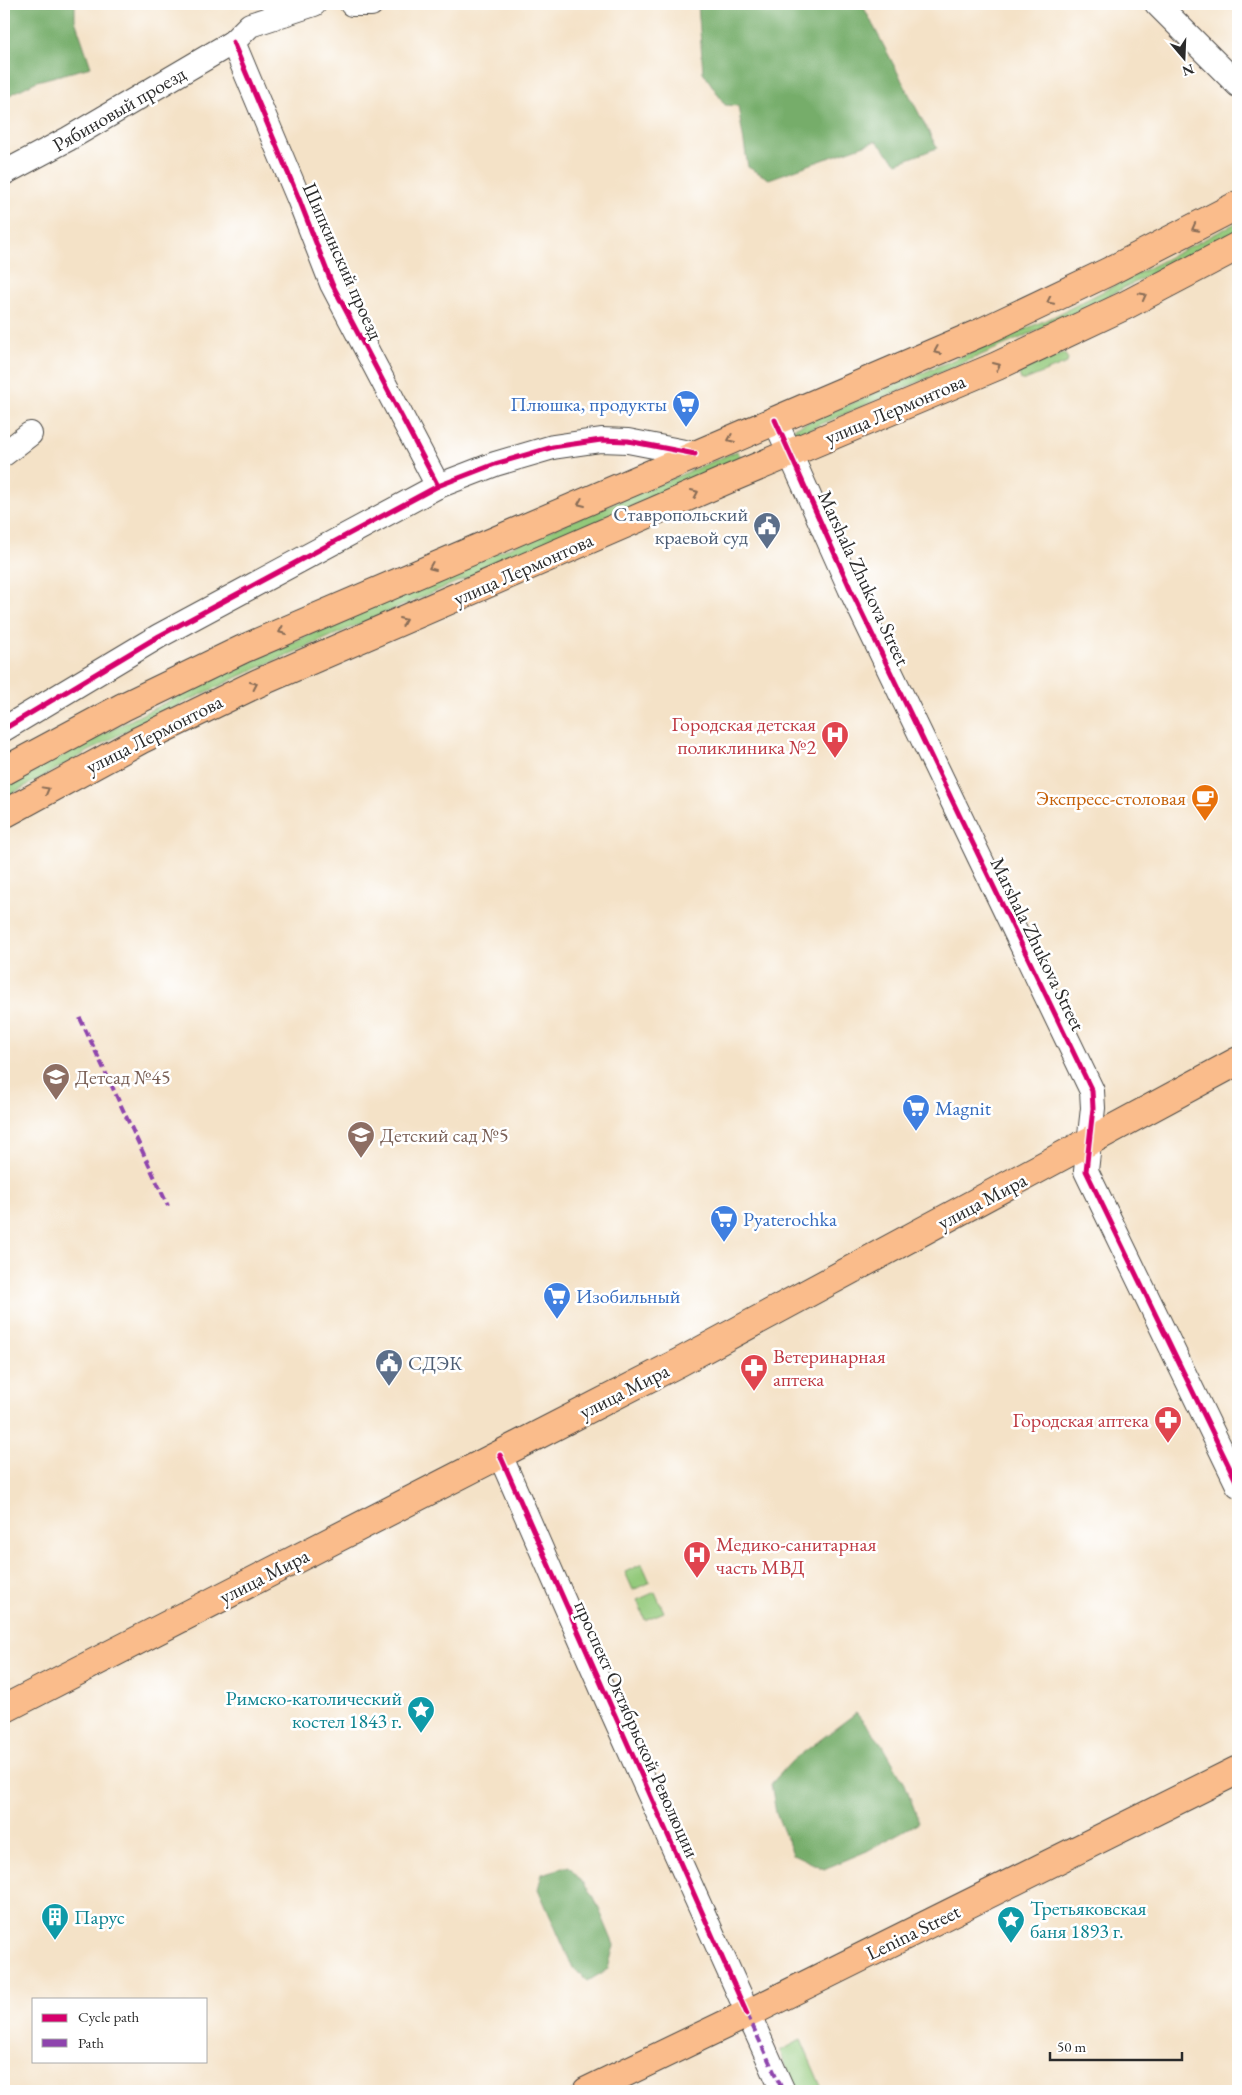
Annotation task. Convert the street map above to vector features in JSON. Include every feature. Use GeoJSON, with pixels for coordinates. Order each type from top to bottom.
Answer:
{"type":"FeatureCollection","features":[{"type":"Feature","properties":{"kind":"main road","name":"улица Лермонтова"},"geometry":{"type":"LineString","coordinates":[[4,771],[123,706],[243,649],[1038,307],[1238,205]]}},
{"type":"Feature","properties":{"kind":"main road","name":"улица Лермонтова"},"geometry":{"type":"LineString","coordinates":[[4,814],[140,740],[258,683],[1023,354],[1124,306],[1238,246]]}},
{"type":"Feature","properties":{"kind":"main road","name":"улица Мира"},"geometry":{"type":"LineString","coordinates":[[4,1709],[688,1358],[1238,1061]]}},
{"type":"Feature","properties":{"kind":"main road","name":"Lenina Street"},"geometry":{"type":"LineString","coordinates":[[587,2091],[747,2014],[1238,1770]]}},
{"type":"Feature","properties":{"kind":"street"},"geometry":{"type":"LineString","coordinates":[[233,42],[250,25],[314,4]]}},
{"type":"Feature","properties":{"kind":"street"},"geometry":{"type":"LineString","coordinates":[[352,4],[371,4]]}},
{"type":"Feature","properties":{"kind":"street"},"geometry":{"type":"LineString","coordinates":[[1157,4],[1238,85]]}},
{"type":"Feature","properties":{"kind":"street","name":"Рябиновый проезд"},"geometry":{"type":"LineString","coordinates":[[4,173],[68,139],[233,42]]}},
{"type":"Feature","properties":{"kind":"street","name":"Шипкинский проезд"},"geometry":{"type":"LineString","coordinates":[[233,42],[300,199],[332,284],[438,486]]}},
{"type":"Feature","properties":{"kind":"street","name":"Marshala Zhukova Street"},"geometry":{"type":"LineString","coordinates":[[775,420],[856,602],[1092,1091],[1093,1108],[1086,1171],[1238,1485]]}},
{"type":"Feature","properties":{"kind":"street"},"geometry":{"type":"LineString","coordinates":[[4,454],[30,434]]}},
{"type":"Feature","properties":{"kind":"street"},"geometry":{"type":"LineString","coordinates":[[4,729],[159,636],[438,486],[494,464],[553,447],[601,440],[628,441],[695,454]]}},
{"type":"Feature","properties":{"kind":"street","name":"проспект Октябрьской Революции"},"geometry":{"type":"LineString","coordinates":[[500,1455],[747,2014],[783,2091]]}},
{"type":"Feature","properties":{"kind":"green space"},"geometry":{"type":"Polygon","coordinates":[[[4,4],[75,4],[75,20],[91,67],[37,81],[4,98],[4,4]]]}},
{"type":"Feature","properties":{"kind":"green space"},"geometry":{"type":"Polygon","coordinates":[[[698,4],[862,4],[937,148],[897,163],[876,141],[769,179],[748,167],[738,106],[725,105],[703,72],[698,4]]]}},
{"type":"Feature","properties":{"kind":"green space"},"geometry":{"type":"Polygon","coordinates":[[[1238,222],[1238,230],[1055,323],[796,435],[793,435],[791,431],[794,428],[1053,317],[1238,222]]]}},
{"type":"Feature","properties":{"kind":"green space"},"geometry":{"type":"Polygon","coordinates":[[[1064,353],[1068,359],[1067,363],[1021,380],[1019,374],[1021,371],[1064,353]]]}},
{"type":"Feature","properties":{"kind":"green space"},"geometry":{"type":"Polygon","coordinates":[[[737,451],[741,457],[740,460],[253,670],[133,727],[4,798],[4,788],[183,694],[366,609],[737,451]]]}},
{"type":"Feature","properties":{"kind":"green space"},"geometry":{"type":"Polygon","coordinates":[[[642,1564],[650,1582],[633,1590],[625,1572],[642,1564]]]}},
{"type":"Feature","properties":{"kind":"green space"},"geometry":{"type":"Polygon","coordinates":[[[655,1592],[664,1612],[645,1620],[637,1600],[655,1592]]]}},
{"type":"Feature","properties":{"kind":"green space"},"geometry":{"type":"Polygon","coordinates":[[[856,1713],[882,1744],[905,1784],[919,1822],[867,1851],[824,1869],[793,1854],[776,1813],[771,1784],[792,1761],[856,1713]]]}},
{"type":"Feature","properties":{"kind":"green space"},"geometry":{"type":"Polygon","coordinates":[[[569,1866],[594,1897],[614,1945],[608,1969],[588,1981],[573,1968],[538,1889],[542,1874],[569,1866]]]}},
{"type":"Feature","properties":{"kind":"green space"},"geometry":{"type":"Polygon","coordinates":[[[801,2040],[823,2091],[796,2091],[780,2051],[801,2040]]]}},
{"type":"Feature","properties":{"kind":"marked path"},"geometry":{"type":"LineString","coordinates":[[80,1018],[168,1206]]}},
{"type":"Feature","properties":{"kind":"marked path"},"geometry":{"type":"LineString","coordinates":[[747,2014],[783,2091]]}},
{"type":"Feature","properties":{"kind":"cycle path"},"geometry":{"type":"LineString","coordinates":[[233,42],[299,199],[332,284],[438,486]]}},
{"type":"Feature","properties":{"kind":"cycle path"},"geometry":{"type":"LineString","coordinates":[[775,420],[850,588],[1092,1091],[1093,1108],[1086,1171],[1238,1485]]}},
{"type":"Feature","properties":{"kind":"cycle path"},"geometry":{"type":"LineString","coordinates":[[4,729],[159,636],[438,486],[495,464],[553,447],[601,440],[628,441],[695,454]]}},
{"type":"Feature","properties":{"kind":"cycle path"},"geometry":{"type":"LineString","coordinates":[[500,1455],[747,2014]]}},
{"type":"Feature","properties":{"kind":"place","name":"Плюшка, продукты"},"geometry":{"type":"Point","coordinates":[686,428]}},
{"type":"Feature","properties":{"kind":"place","name":"Ставропольский краевой суд"},"geometry":{"type":"Point","coordinates":[767,550]}},
{"type":"Feature","properties":{"kind":"place","name":"Городская детская поликлиника №2"},"geometry":{"type":"Point","coordinates":[835,759]}},
{"type":"Feature","properties":{"kind":"place","name":"Экспресс-столовая"},"geometry":{"type":"Point","coordinates":[1205,822]}},
{"type":"Feature","properties":{"kind":"place","name":"Детсад №45"},"geometry":{"type":"Point","coordinates":[56,1101]}},
{"type":"Feature","properties":{"kind":"place","name":"Magnit"},"geometry":{"type":"Point","coordinates":[916,1132]}},
{"type":"Feature","properties":{"kind":"place","name":"Детский сад №5"},"geometry":{"type":"Point","coordinates":[361,1159]}},
{"type":"Feature","properties":{"kind":"place","name":"Pyaterochka"},"geometry":{"type":"Point","coordinates":[724,1243]}},
{"type":"Feature","properties":{"kind":"place","name":"Изобильный"},"geometry":{"type":"Point","coordinates":[557,1320]}},
{"type":"Feature","properties":{"kind":"place","name":"СДЭК"},"geometry":{"type":"Point","coordinates":[389,1387]}},
{"type":"Feature","properties":{"kind":"place","name":"Ветеринарная аптека"},"geometry":{"type":"Point","coordinates":[754,1392]}},
{"type":"Feature","properties":{"kind":"place","name":"Городская аптека"},"geometry":{"type":"Point","coordinates":[1168,1444]}},
{"type":"Feature","properties":{"kind":"place","name":"Медико-санитарная часть МВД"},"geometry":{"type":"Point","coordinates":[697,1579]}},
{"type":"Feature","properties":{"kind":"place","name":"Римско-католический костел 1843 г."},"geometry":{"type":"Point","coordinates":[421,1734]}},
{"type":"Feature","properties":{"kind":"place","name":"Парус"},"geometry":{"type":"Point","coordinates":[55,1941]}},
{"type":"Feature","properties":{"kind":"place","name":"Третьяковская баня 1893 г."},"geometry":{"type":"Point","coordinates":[1011,1944]}}]}
